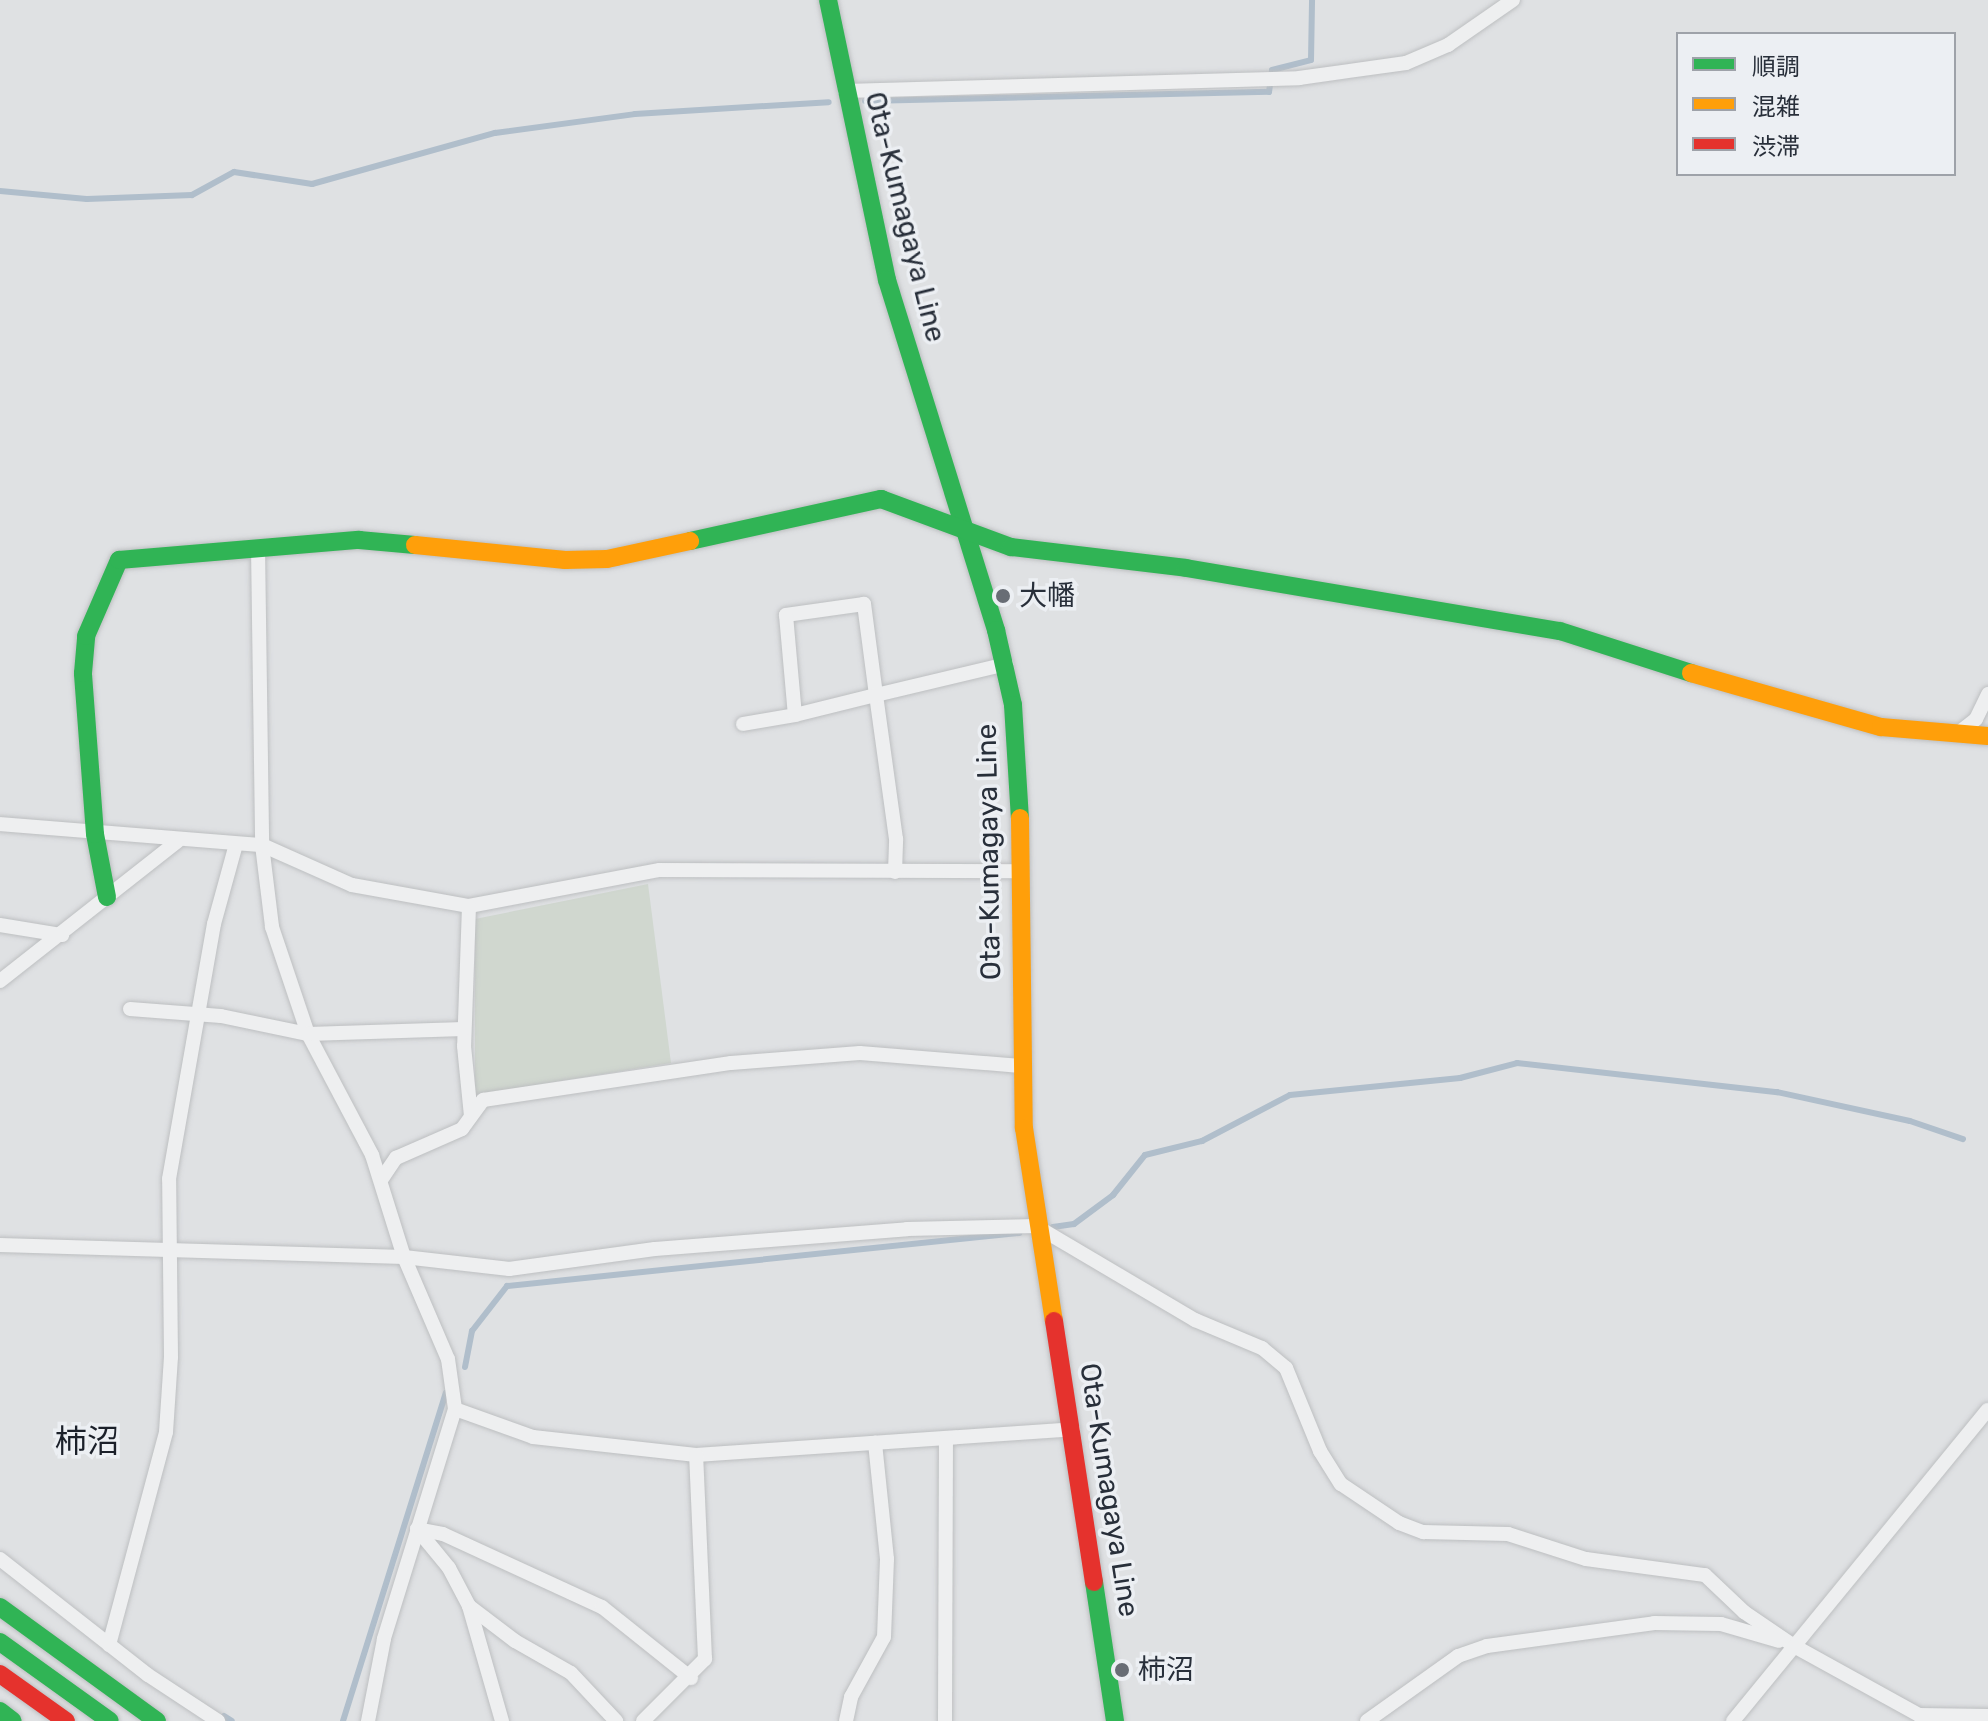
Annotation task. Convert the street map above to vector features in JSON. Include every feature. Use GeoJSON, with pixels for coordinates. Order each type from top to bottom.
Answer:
{"type":"FeatureCollection","features":[{"type":"Feature","properties":{"kind":"main road","name":"Ota-Kumagaya Line"},"geometry":{"type":"LineString","coordinates":[[828,0],[887,280],[1006,664],[1018,743],[1020,1066],[1036,1226],[1073,1429],[1115,1721]]}},
{"type":"Feature","properties":{"kind":"main road"},"geometry":{"type":"LineString","coordinates":[[107,897],[95,834],[83,673],[86,636],[119,560],[258,547],[359,540],[565,560],[607,559],[881,499],[966,533],[1011,547],[1186,568],[1560,631],[1774,699],[1881,727],[1954,737],[1988,736]]}},
{"type":"Feature","properties":{"kind":"main road"},"geometry":{"type":"LineString","coordinates":[[0,1607],[157,1721]]}},
{"type":"Feature","properties":{"kind":"main road"},"geometry":{"type":"LineString","coordinates":[[0,1642],[110,1721]]}},
{"type":"Feature","properties":{"kind":"main road"},"geometry":{"type":"LineString","coordinates":[[0,1674],[66,1721]]}},
{"type":"Feature","properties":{"kind":"main road"},"geometry":{"type":"LineString","coordinates":[[0,1711],[13,1721]]}},
{"type":"Feature","properties":{"kind":"street"},"geometry":{"type":"LineString","coordinates":[[845,91],[1284,79],[1406,63],[1448,45],[1513,0]]}},
{"type":"Feature","properties":{"kind":"street"},"geometry":{"type":"LineString","coordinates":[[258,547],[262,845],[272,927],[308,1034],[381,1180],[404,1257],[448,1359],[455,1409],[384,1639],[368,1721]]}},
{"type":"Feature","properties":{"kind":"street"},"geometry":{"type":"LineString","coordinates":[[795,715],[786,615],[864,604],[896,839],[895,872]]}},
{"type":"Feature","properties":{"kind":"street"},"geometry":{"type":"LineString","coordinates":[[743,724],[795,715],[1006,664]]}},
{"type":"Feature","properties":{"kind":"street"},"geometry":{"type":"LineString","coordinates":[[1954,737],[1976,719],[1988,694]]}},
{"type":"Feature","properties":{"kind":"street"},"geometry":{"type":"LineString","coordinates":[[0,824],[178,841],[262,845],[352,885],[469,906],[660,870],[1020,871]]}},
{"type":"Feature","properties":{"kind":"street"},"geometry":{"type":"LineString","coordinates":[[0,981],[178,841]]}},
{"type":"Feature","properties":{"kind":"street"},"geometry":{"type":"LineString","coordinates":[[109,1645],[166,1432],[171,1357],[166,1252],[169,1179],[214,924],[236,844]]}},
{"type":"Feature","properties":{"kind":"street"},"geometry":{"type":"LineString","coordinates":[[469,906],[464,1029],[471,1116]]}},
{"type":"Feature","properties":{"kind":"street"},"geometry":{"type":"LineString","coordinates":[[0,925],[62,935]]}},
{"type":"Feature","properties":{"kind":"street"},"geometry":{"type":"LineString","coordinates":[[130,1009],[200,1015],[308,1034],[464,1029]]}},
{"type":"Feature","properties":{"kind":"street"},"geometry":{"type":"LineString","coordinates":[[381,1180],[396,1158],[462,1129],[483,1100],[731,1063],[860,1053],[1020,1066]]}},
{"type":"Feature","properties":{"kind":"street"},"geometry":{"type":"LineString","coordinates":[[0,1245],[404,1257],[509,1269],[655,1249],[907,1229],[1036,1226],[1195,1320],[1262,1348],[1286,1368],[1320,1451],[1341,1484],[1399,1523],[1423,1532],[1508,1534],[1586,1559],[1705,1575],[1744,1612],[1794,1646],[1919,1715],[1981,1718]]}},
{"type":"Feature","properties":{"kind":"street"},"geometry":{"type":"LineString","coordinates":[[455,1409],[533,1437],[696,1455],[1073,1429]]}},
{"type":"Feature","properties":{"kind":"street"},"geometry":{"type":"LineString","coordinates":[[1733,1721],[1988,1410]]}},
{"type":"Feature","properties":{"kind":"street"},"geometry":{"type":"LineString","coordinates":[[945,1721],[946,1438]]}},
{"type":"Feature","properties":{"kind":"street"},"geometry":{"type":"LineString","coordinates":[[846,1721],[851,1697],[884,1637],[887,1559],[875,1443]]}},
{"type":"Feature","properties":{"kind":"street"},"geometry":{"type":"LineString","coordinates":[[643,1721],[691,1678],[705,1659],[696,1455]]}},
{"type":"Feature","properties":{"kind":"street"},"geometry":{"type":"LineString","coordinates":[[417,1529],[449,1568],[469,1606],[502,1721]]}},
{"type":"Feature","properties":{"kind":"street"},"geometry":{"type":"LineString","coordinates":[[417,1529],[443,1534],[602,1607],[691,1678]]}},
{"type":"Feature","properties":{"kind":"street"},"geometry":{"type":"LineString","coordinates":[[0,1559],[109,1645],[218,1721]]}},
{"type":"Feature","properties":{"kind":"street"},"geometry":{"type":"LineString","coordinates":[[469,1606],[515,1641],[571,1673],[616,1721]]}},
{"type":"Feature","properties":{"kind":"street"},"geometry":{"type":"LineString","coordinates":[[1367,1721],[1458,1656],[1487,1646],[1654,1623],[1721,1624],[1794,1646]]}},
{"type":"Feature","properties":{"kind":"shaded area"},"geometry":{"type":"Polygon","coordinates":[[[648,884],[671,1063],[475,1095],[475,919],[648,884]]]}},
{"type":"Feature","properties":{"kind":"waterway"},"geometry":{"type":"LineString","coordinates":[[865,101],[1269,92],[1272,70],[1311,60],[1312,0]]}},
{"type":"Feature","properties":{"kind":"waterway"},"geometry":{"type":"LineString","coordinates":[[0,191],[87,199],[192,195],[234,172],[312,184],[495,133],[635,114],[829,102]]}},
{"type":"Feature","properties":{"kind":"waterway"},"geometry":{"type":"LineString","coordinates":[[1053,1227],[1074,1224],[1113,1195],[1145,1155],[1202,1141],[1290,1095],[1460,1078],[1517,1063],[1777,1092],[1910,1121],[1963,1139]]}},
{"type":"Feature","properties":{"kind":"waterway"},"geometry":{"type":"LineString","coordinates":[[465,1367],[472,1331],[507,1286],[1019,1233]]}},
{"type":"Feature","properties":{"kind":"waterway"},"geometry":{"type":"LineString","coordinates":[[343,1721],[446,1393]]}},
{"type":"Feature","properties":{"kind":"waterway"},"geometry":{"type":"LineString","coordinates":[[224,1716],[232,1721]]}},
{"type":"Feature","properties":{"kind":"traffic: fast"},"geometry":{"type":"LineString","coordinates":[[828,0],[887,280],[996,630],[1013,705],[1020,818]]}},
{"type":"Feature","properties":{"kind":"traffic: fast"},"geometry":{"type":"LineString","coordinates":[[690,541],[881,499],[1011,547],[1186,568],[1560,631],[1691,673]]}},
{"type":"Feature","properties":{"kind":"traffic: fast"},"geometry":{"type":"LineString","coordinates":[[107,897],[95,834],[83,673],[86,636],[119,560],[359,540],[415,545]]}},
{"type":"Feature","properties":{"kind":"traffic: fast"},"geometry":{"type":"LineString","coordinates":[[1094,1582],[1115,1721]]}},
{"type":"Feature","properties":{"kind":"traffic: fast"},"geometry":{"type":"LineString","coordinates":[[0,1607],[157,1721]]}},
{"type":"Feature","properties":{"kind":"traffic: fast"},"geometry":{"type":"LineString","coordinates":[[0,1642],[110,1721]]}},
{"type":"Feature","properties":{"kind":"traffic: fast"},"geometry":{"type":"LineString","coordinates":[[0,1711],[13,1721]]}},
{"type":"Feature","properties":{"kind":"traffic: slow"},"geometry":{"type":"LineString","coordinates":[[415,545],[565,560],[607,559],[690,541]]}},
{"type":"Feature","properties":{"kind":"traffic: slow"},"geometry":{"type":"LineString","coordinates":[[1691,673],[1881,727],[1988,736]]}},
{"type":"Feature","properties":{"kind":"traffic: slow"},"geometry":{"type":"LineString","coordinates":[[1020,818],[1024,1128],[1054,1321]]}},
{"type":"Feature","properties":{"kind":"traffic: jam"},"geometry":{"type":"LineString","coordinates":[[1054,1321],[1094,1582]]}},
{"type":"Feature","properties":{"kind":"traffic: jam"},"geometry":{"type":"LineString","coordinates":[[0,1674],[66,1721]]}},
{"type":"Feature","properties":{"kind":"place","name":"大幡"},"geometry":{"type":"Point","coordinates":[1003,596]}},
{"type":"Feature","properties":{"kind":"place","name":"柿沼"},"geometry":{"type":"Point","coordinates":[1122,1670]}},
{"type":"Feature","properties":{"kind":"district","name":"柿沼"},"geometry":{"type":"Point","coordinates":[87,1441]}}]}
